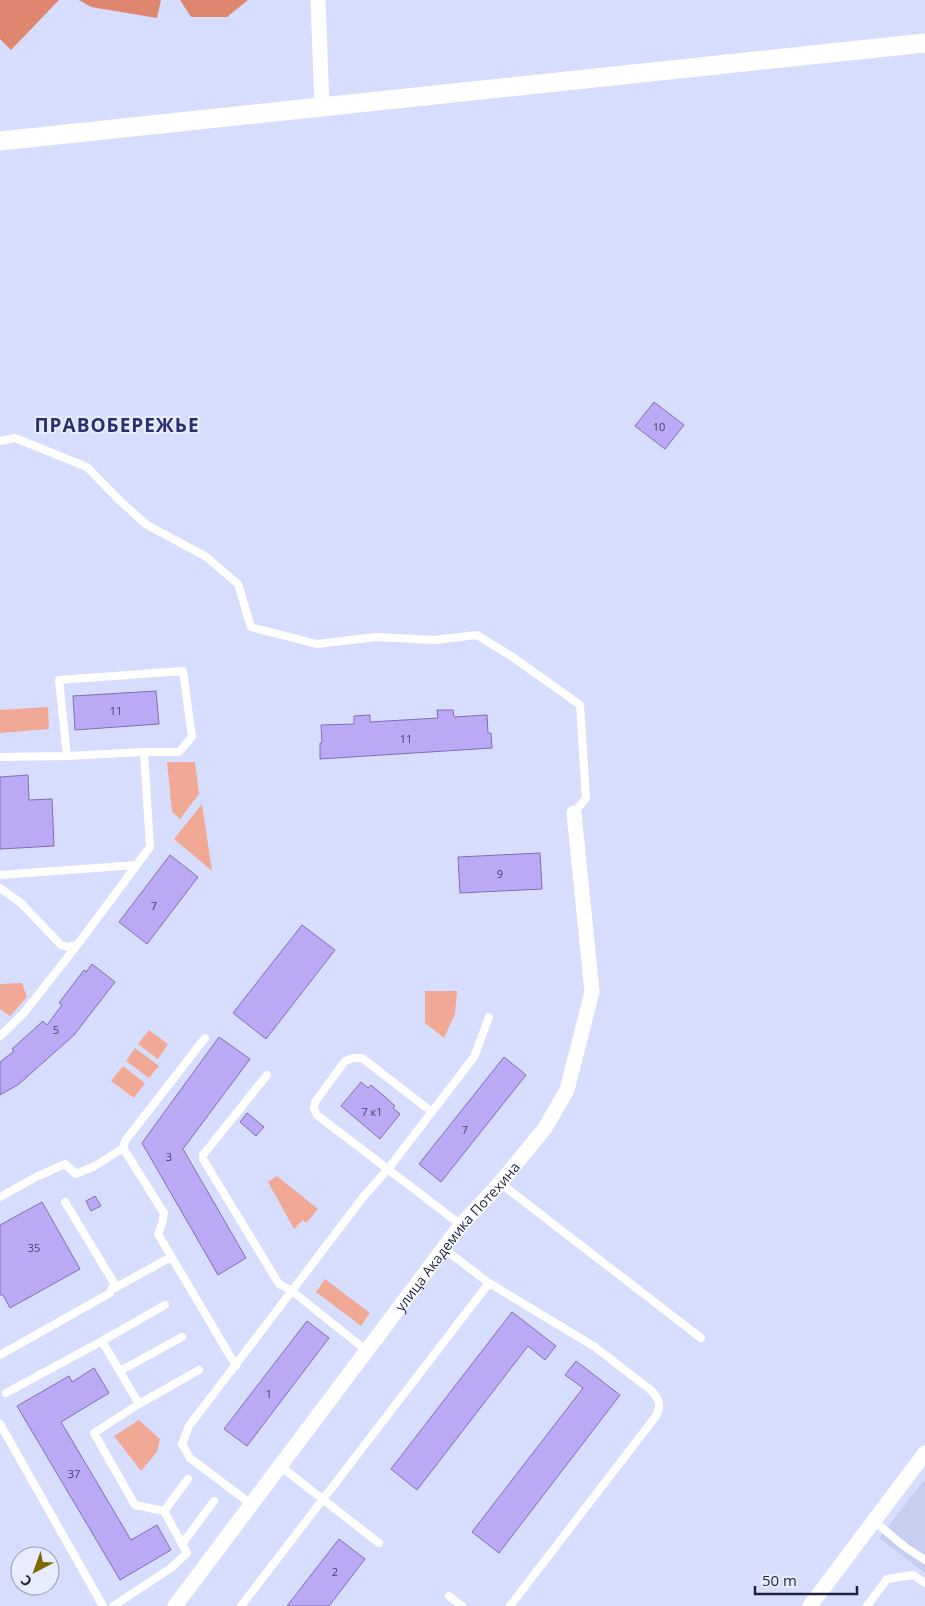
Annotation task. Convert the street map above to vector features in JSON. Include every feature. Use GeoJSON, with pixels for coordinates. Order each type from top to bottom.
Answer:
{"type":"FeatureCollection","features":[{"type":"Feature","properties":{"kind":"street"},"geometry":{"type":"LineString","coordinates":[[318,0],[322,106]]}},
{"type":"Feature","properties":{"kind":"street"},"geometry":{"type":"LineString","coordinates":[[0,141],[925,43]]}},
{"type":"Feature","properties":{"kind":"street","name":"улица Академика Потехина"},"geometry":{"type":"LineString","coordinates":[[175,1606],[460,1225],[500,1183],[545,1128],[567,1090],[592,992],[574,813]]}},
{"type":"Feature","properties":{"kind":"street"},"geometry":{"type":"LineString","coordinates":[[810,1606],[925,1453]]}},
{"type":"Feature","properties":{"kind":"lane"},"geometry":{"type":"LineString","coordinates":[[0,441],[15,438],[87,467],[147,525],[205,556],[238,584],[251,627],[317,644],[376,637],[435,640],[477,635],[514,658],[580,705],[586,798],[574,813]]}},
{"type":"Feature","properties":{"kind":"lane"},"geometry":{"type":"LineString","coordinates":[[0,757],[67,756],[144,752],[179,752],[192,737],[184,671],[59,680],[67,756]]}},
{"type":"Feature","properties":{"kind":"lane"},"geometry":{"type":"LineString","coordinates":[[0,1036],[23,1014],[150,847],[144,752]]}},
{"type":"Feature","properties":{"kind":"lane"},"geometry":{"type":"LineString","coordinates":[[0,874],[136,865]]}},
{"type":"Feature","properties":{"kind":"lane"},"geometry":{"type":"LineString","coordinates":[[0,888],[21,903],[61,945],[68,947],[78,944]]}},
{"type":"Feature","properties":{"kind":"lane"},"geometry":{"type":"LineString","coordinates":[[251,1504],[190,1458],[182,1444],[189,1426],[364,1196],[388,1169],[474,1057],[489,1017]]}},
{"type":"Feature","properties":{"kind":"lane"},"geometry":{"type":"LineString","coordinates":[[204,1038],[124,1141],[123,1148],[164,1213],[158,1234],[236,1366]]}},
{"type":"Feature","properties":{"kind":"lane"},"geometry":{"type":"LineString","coordinates":[[432,1112],[362,1058],[353,1058],[345,1061],[315,1102],[314,1108],[316,1115],[460,1225]]}},
{"type":"Feature","properties":{"kind":"lane"},"geometry":{"type":"LineString","coordinates":[[267,1075],[203,1155],[203,1159],[279,1284],[292,1291],[367,1350]]}},
{"type":"Feature","properties":{"kind":"lane"},"geometry":{"type":"LineString","coordinates":[[0,1197],[36,1177],[65,1164],[76,1174],[95,1166],[123,1148]]}},
{"type":"Feature","properties":{"kind":"lane"},"geometry":{"type":"LineString","coordinates":[[500,1183],[701,1338]]}},
{"type":"Feature","properties":{"kind":"lane"},"geometry":{"type":"LineString","coordinates":[[0,1355],[110,1293],[112,1289],[114,1283],[65,1202]]}},
{"type":"Feature","properties":{"kind":"lane"},"geometry":{"type":"LineString","coordinates":[[443,1248],[489,1283],[595,1347],[659,1398],[660,1408],[656,1416],[510,1606]]}},
{"type":"Feature","properties":{"kind":"lane"},"geometry":{"type":"LineString","coordinates":[[112,1289],[171,1257]]}},
{"type":"Feature","properties":{"kind":"lane"},"geometry":{"type":"LineString","coordinates":[[241,1606],[489,1283]]}},
{"type":"Feature","properties":{"kind":"lane"},"geometry":{"type":"LineString","coordinates":[[6,1393],[165,1305]]}},
{"type":"Feature","properties":{"kind":"lane"},"geometry":{"type":"LineString","coordinates":[[120,1372],[182,1337]]}},
{"type":"Feature","properties":{"kind":"lane"},"geometry":{"type":"LineString","coordinates":[[102,1341],[139,1404]]}},
{"type":"Feature","properties":{"kind":"lane"},"geometry":{"type":"LineString","coordinates":[[164,1511],[135,1506],[94,1432],[199,1370]]}},
{"type":"Feature","properties":{"kind":"lane"},"geometry":{"type":"LineString","coordinates":[[0,1424],[103,1606]]}},
{"type":"Feature","properties":{"kind":"lane"},"geometry":{"type":"LineString","coordinates":[[280,1466],[379,1543]]}},
{"type":"Feature","properties":{"kind":"lane"},"geometry":{"type":"LineString","coordinates":[[164,1511],[188,1479]]}},
{"type":"Feature","properties":{"kind":"lane"},"geometry":{"type":"LineString","coordinates":[[182,1544],[214,1501]]}},
{"type":"Feature","properties":{"kind":"lane"},"geometry":{"type":"LineString","coordinates":[[113,1606],[171,1568],[187,1553],[164,1511]]}},
{"type":"Feature","properties":{"kind":"lane"},"geometry":{"type":"LineString","coordinates":[[874,1521],[905,1547],[925,1560]]}},
{"type":"Feature","properties":{"kind":"lane"},"geometry":{"type":"LineString","coordinates":[[867,1606],[887,1579],[913,1574],[925,1583]]}},
{"type":"Feature","properties":{"kind":"lane"},"geometry":{"type":"LineString","coordinates":[[449,1596],[462,1606]]}},
{"type":"Feature","properties":{"kind":"shaded area"},"geometry":{"type":"Polygon","coordinates":[[[0,0],[59,0],[11,50],[0,39],[0,0]]]}},
{"type":"Feature","properties":{"kind":"shaded area"},"geometry":{"type":"Polygon","coordinates":[[[79,0],[161,0],[157,18],[91,7],[79,0]]]}},
{"type":"Feature","properties":{"kind":"shaded area"},"geometry":{"type":"Polygon","coordinates":[[[180,0],[248,0],[227,17],[191,17],[180,0]]]}},
{"type":"Feature","properties":{"kind":"shaded area"},"geometry":{"type":"Polygon","coordinates":[[[48,707],[49,729],[0,733],[0,710],[48,707]]]}},
{"type":"Feature","properties":{"kind":"shaded area"},"geometry":{"type":"Polygon","coordinates":[[[167,762],[195,762],[199,794],[180,819],[172,812],[167,762]]]}},
{"type":"Feature","properties":{"kind":"shaded area"},"geometry":{"type":"Polygon","coordinates":[[[202,804],[212,871],[174,839],[202,804]]]}},
{"type":"Feature","properties":{"kind":"shaded area"},"geometry":{"type":"Polygon","coordinates":[[[22,983],[27,997],[10,1016],[0,1009],[0,984],[22,983]]]}},
{"type":"Feature","properties":{"kind":"shaded area"},"geometry":{"type":"Polygon","coordinates":[[[425,991],[457,991],[455,1014],[444,1038],[425,1023],[425,991]]]}},
{"type":"Feature","properties":{"kind":"shaded area"},"geometry":{"type":"Polygon","coordinates":[[[149,1030],[168,1044],[158,1059],[138,1044],[149,1030]]]}},
{"type":"Feature","properties":{"kind":"shaded area"},"geometry":{"type":"Polygon","coordinates":[[[135,1048],[159,1066],[149,1078],[126,1061],[135,1048]]]}},
{"type":"Feature","properties":{"kind":"shaded area"},"geometry":{"type":"Polygon","coordinates":[[[123,1066],[145,1083],[134,1098],[111,1081],[123,1066]]]}},
{"type":"Feature","properties":{"kind":"shaded area"},"geometry":{"type":"Polygon","coordinates":[[[277,1176],[318,1209],[306,1223],[303,1220],[294,1229],[268,1182],[277,1176]]]}},
{"type":"Feature","properties":{"kind":"shaded area"},"geometry":{"type":"Polygon","coordinates":[[[325,1279],[370,1313],[361,1326],[316,1292],[325,1279]]]}},
{"type":"Feature","properties":{"kind":"shaded area"},"geometry":{"type":"Polygon","coordinates":[[[139,1420],[160,1439],[157,1452],[141,1471],[114,1436],[139,1420]]]}},
{"type":"Feature","properties":{"kind":"shaded area"},"geometry":{"type":"Polygon","coordinates":[[[925,1479],[925,1573],[879,1538],[925,1479]]]}},
{"type":"Feature","properties":{"kind":"building"},"geometry":{"type":"Polygon","coordinates":[[[654,402],[684,425],[665,449],[635,426],[654,402]]]}},
{"type":"Feature","properties":{"kind":"building"},"geometry":{"type":"Polygon","coordinates":[[[156,691],[159,724],[75,730],[73,696],[156,691]]]}},
{"type":"Feature","properties":{"kind":"building"},"geometry":{"type":"Polygon","coordinates":[[[437,710],[453,710],[454,717],[487,715],[488,733],[491,733],[492,748],[320,759],[320,743],[322,743],[321,725],[354,724],[354,716],[370,715],[370,722],[438,718],[437,710]]]}},
{"type":"Feature","properties":{"kind":"building"},"geometry":{"type":"Polygon","coordinates":[[[28,775],[29,800],[52,799],[54,846],[0,849],[0,777],[28,775]]]}},
{"type":"Feature","properties":{"kind":"building"},"geometry":{"type":"Polygon","coordinates":[[[540,853],[542,889],[460,893],[458,857],[540,853]]]}},
{"type":"Feature","properties":{"kind":"building"},"geometry":{"type":"Polygon","coordinates":[[[170,855],[198,877],[147,944],[119,922],[170,855]]]}},
{"type":"Feature","properties":{"kind":"building"},"geometry":{"type":"Polygon","coordinates":[[[302,925],[335,950],[266,1039],[233,1013],[302,925]]]}},
{"type":"Feature","properties":{"kind":"building"},"geometry":{"type":"Polygon","coordinates":[[[92,964],[115,982],[74,1035],[19,1084],[0,1095],[0,1062],[14,1051],[12,1049],[43,1021],[47,1025],[62,1005],[59,1003],[84,970],[86,972],[92,964]]]}},
{"type":"Feature","properties":{"kind":"building"},"geometry":{"type":"Polygon","coordinates":[[[219,1037],[250,1059],[183,1149],[246,1258],[218,1275],[142,1143],[219,1037]]]}},
{"type":"Feature","properties":{"kind":"building"},"geometry":{"type":"Polygon","coordinates":[[[504,1057],[526,1075],[441,1182],[419,1164],[504,1057]]]}},
{"type":"Feature","properties":{"kind":"building"},"geometry":{"type":"Polygon","coordinates":[[[361,1082],[368,1088],[371,1085],[395,1106],[393,1108],[400,1114],[380,1139],[341,1106],[361,1082]]]}},
{"type":"Feature","properties":{"kind":"building"},"geometry":{"type":"Polygon","coordinates":[[[247,1113],[264,1127],[256,1136],[240,1122],[247,1113]]]}},
{"type":"Feature","properties":{"kind":"building"},"geometry":{"type":"Polygon","coordinates":[[[95,1196],[101,1206],[91,1211],[86,1201],[95,1196]]]}},
{"type":"Feature","properties":{"kind":"building"},"geometry":{"type":"Polygon","coordinates":[[[42,1202],[80,1269],[10,1308],[3,1295],[0,1295],[0,1225],[42,1202]]]}},
{"type":"Feature","properties":{"kind":"building"},"geometry":{"type":"Polygon","coordinates":[[[512,1312],[556,1346],[545,1360],[528,1346],[417,1490],[391,1469],[512,1312]]]}},
{"type":"Feature","properties":{"kind":"building"},"geometry":{"type":"Polygon","coordinates":[[[307,1321],[329,1338],[247,1446],[224,1429],[307,1321]]]}},
{"type":"Feature","properties":{"kind":"building"},"geometry":{"type":"Polygon","coordinates":[[[576,1361],[620,1395],[499,1553],[472,1532],[583,1388],[565,1375],[576,1361]]]}},
{"type":"Feature","properties":{"kind":"building"},"geometry":{"type":"Polygon","coordinates":[[[94,1368],[109,1393],[61,1422],[131,1540],[157,1525],[171,1550],[120,1580],[17,1406],[69,1376],[72,1382],[94,1368]]]}},
{"type":"Feature","properties":{"kind":"building"},"geometry":{"type":"Polygon","coordinates":[[[339,1539],[365,1559],[329,1606],[287,1606],[339,1539]]]}},
{"type":"Feature","properties":{"kind":"district","name":"ПРАВОБЕРЕЖЬЕ"},"geometry":{"type":"Point","coordinates":[117,425]}}]}
